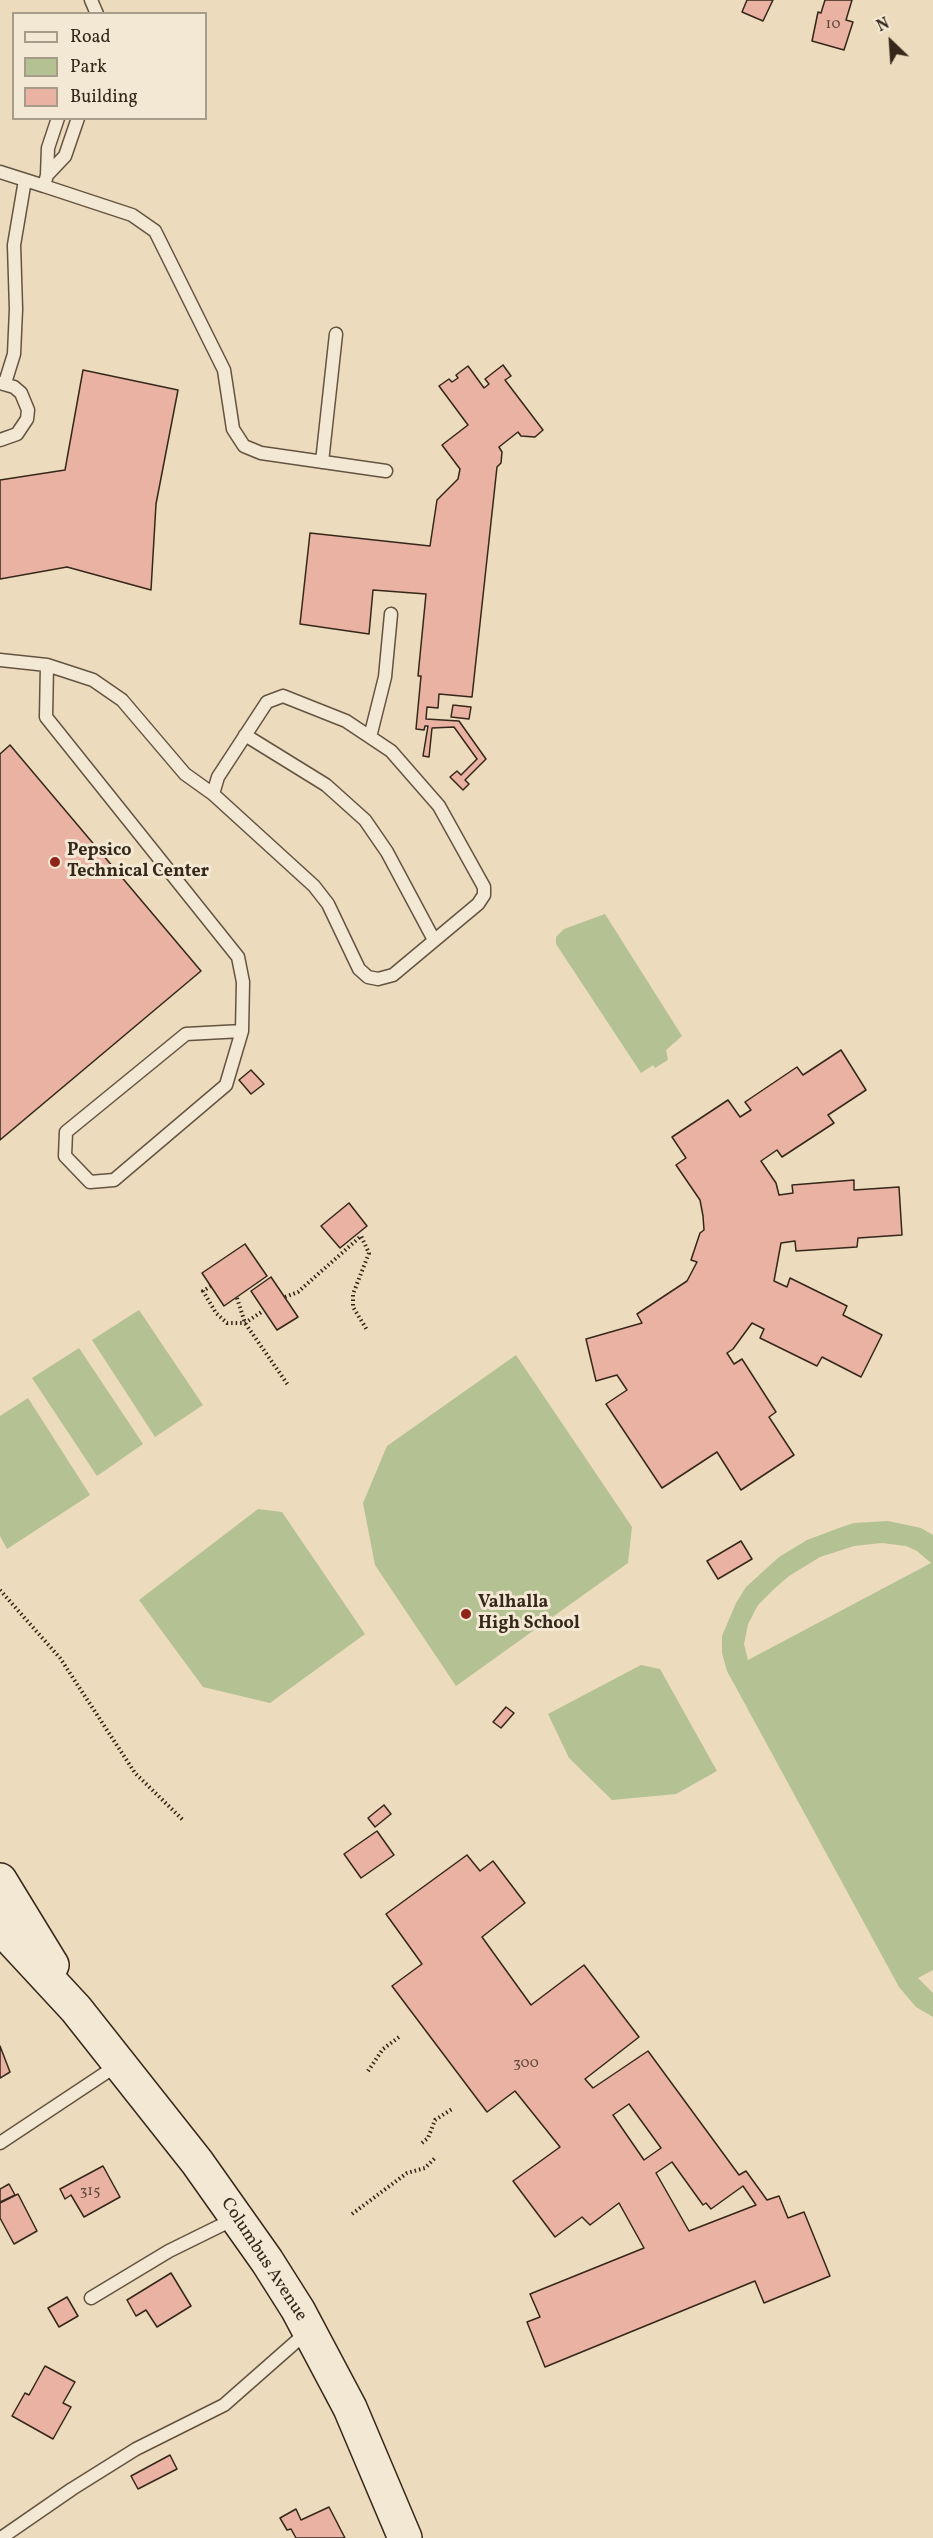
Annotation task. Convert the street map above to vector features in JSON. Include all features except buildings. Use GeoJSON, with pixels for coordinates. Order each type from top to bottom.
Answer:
{"type":"FeatureCollection","features":[{"type":"Feature","properties":{"kind":"street","name":"Columbus Avenue"},"geometry":{"type":"LineString","coordinates":[[0,1880],[31,1928],[76,2008]]}},
{"type":"Feature","properties":{"kind":"street","name":"Columbus Avenue"},"geometry":{"type":"LineString","coordinates":[[0,1927],[76,2008],[238,2218],[267,2261],[309,2330],[350,2408],[405,2538]]}},
{"type":"Feature","properties":{"kind":"lane"},"geometry":{"type":"LineString","coordinates":[[47,120],[53,132]]}},
{"type":"Feature","properties":{"kind":"lane"},"geometry":{"type":"LineString","coordinates":[[46,181],[48,148],[57,120]]}},
{"type":"Feature","properties":{"kind":"lane"},"geometry":{"type":"LineString","coordinates":[[46,181],[65,156],[77,120]]}},
{"type":"Feature","properties":{"kind":"lane"},"geometry":{"type":"LineString","coordinates":[[0,172],[25,180],[46,181],[132,215],[155,231],[224,370],[233,429],[244,446],[261,453],[386,471]]}},
{"type":"Feature","properties":{"kind":"lane"},"geometry":{"type":"LineString","coordinates":[[0,440],[17,434],[27,419],[28,410],[21,393],[3,383],[14,354],[16,309],[14,245],[25,180]]}},
{"type":"Feature","properties":{"kind":"lane"},"geometry":{"type":"LineString","coordinates":[[322,462],[336,334]]}},
{"type":"Feature","properties":{"kind":"lane"},"geometry":{"type":"LineString","coordinates":[[370,737],[385,677],[391,614]]}},
{"type":"Feature","properties":{"kind":"lane"},"geometry":{"type":"LineString","coordinates":[[0,660],[47,665],[93,680],[122,700],[185,774],[213,794],[314,886],[328,904],[359,969],[369,977],[378,979],[393,975],[478,904],[484,895],[484,887],[439,806],[391,751],[346,721],[283,696],[267,702],[218,777],[213,794]]}},
{"type":"Feature","properties":{"kind":"lane"},"geometry":{"type":"LineString","coordinates":[[47,665],[46,717],[238,957],[243,982],[242,1031],[226,1085],[114,1180],[90,1182],[65,1156],[66,1132],[186,1034],[242,1031]]}},
{"type":"Feature","properties":{"kind":"lane"},"geometry":{"type":"LineString","coordinates":[[245,735],[326,785],[365,820],[387,852],[434,940]]}},
{"type":"Feature","properties":{"kind":"lane"},"geometry":{"type":"LineString","coordinates":[[0,2143],[119,2064]]}},
{"type":"Feature","properties":{"kind":"lane"},"geometry":{"type":"LineString","coordinates":[[91,2298],[169,2252],[238,2218]]}},
{"type":"Feature","properties":{"kind":"lane"},"geometry":{"type":"LineString","coordinates":[[1,2538],[72,2488],[136,2449],[224,2405],[309,2330]]}},
{"type":"Feature","properties":{"kind":"path"},"geometry":{"type":"LineString","coordinates":[[285,1297],[298,1292],[361,1236],[369,1253],[352,1294],[353,1306],[367,1330]]}},
{"type":"Feature","properties":{"kind":"path"},"geometry":{"type":"LineString","coordinates":[[211,1286],[203,1291],[216,1313],[227,1323],[245,1323],[263,1311]]}},
{"type":"Feature","properties":{"kind":"path"},"geometry":{"type":"LineString","coordinates":[[237,1298],[245,1323],[288,1385]]}},
{"type":"Feature","properties":{"kind":"path"},"geometry":{"type":"LineString","coordinates":[[0,1590],[60,1658],[135,1773],[184,1821]]}},
{"type":"Feature","properties":{"kind":"path"},"geometry":{"type":"LineString","coordinates":[[368,2071],[383,2049],[399,2037]]}},
{"type":"Feature","properties":{"kind":"path"},"geometry":{"type":"LineString","coordinates":[[422,2143],[428,2138],[435,2120],[452,2109]]}},
{"type":"Feature","properties":{"kind":"path"},"geometry":{"type":"LineString","coordinates":[[352,2214],[407,2173],[425,2168],[435,2158]]}},
{"type":"Feature","properties":{"kind":"green space"},"geometry":{"type":"Polygon","coordinates":[[[605,914],[682,1036],[666,1050],[668,1060],[655,1068],[653,1065],[641,1073],[556,944],[556,937],[564,929],[605,914]]]}},
{"type":"Feature","properties":{"kind":"green space"},"geometry":{"type":"Polygon","coordinates":[[[139,1310],[203,1405],[155,1437],[92,1340],[139,1310]]]}},
{"type":"Feature","properties":{"kind":"green space"},"geometry":{"type":"Polygon","coordinates":[[[79,1348],[143,1444],[97,1476],[32,1378],[79,1348]]]}},
{"type":"Feature","properties":{"kind":"green space"},"geometry":{"type":"Polygon","coordinates":[[[516,1355],[632,1527],[628,1563],[456,1686],[375,1565],[363,1503],[387,1446],[516,1355]]]}},
{"type":"Feature","properties":{"kind":"green space"},"geometry":{"type":"Polygon","coordinates":[[[28,1398],[90,1495],[7,1549],[0,1536],[0,1416],[28,1398]]]}},
{"type":"Feature","properties":{"kind":"green space"},"geometry":{"type":"Polygon","coordinates":[[[258,1509],[282,1512],[365,1634],[270,1703],[203,1687],[139,1600],[258,1509]]]}},
{"type":"Feature","properties":{"kind":"green space"},"geometry":{"type":"Polygon","coordinates":[[[888,1521],[921,1528],[933,1535],[933,1970],[918,1978],[933,1993],[933,2017],[916,2007],[899,1987],[727,1671],[722,1653],[722,1636],[736,1603],[746,1587],[779,1557],[807,1540],[854,1523],[888,1521]],[[882,1543],[854,1546],[820,1557],[789,1576],[758,1605],[748,1624],[744,1644],[748,1660],[931,1563],[917,1551],[906,1546],[882,1543]]]}},
{"type":"Feature","properties":{"kind":"green space"},"geometry":{"type":"Polygon","coordinates":[[[641,1665],[660,1669],[717,1771],[676,1794],[612,1800],[569,1758],[548,1714],[641,1665]]]}},
{"type":"Feature","properties":{"kind":"place","name":"Pepsico Technical Center"},"geometry":{"type":"Point","coordinates":[55,862]}},
{"type":"Feature","properties":{"kind":"place","name":"Valhalla High School"},"geometry":{"type":"Point","coordinates":[466,1614]}}]}
